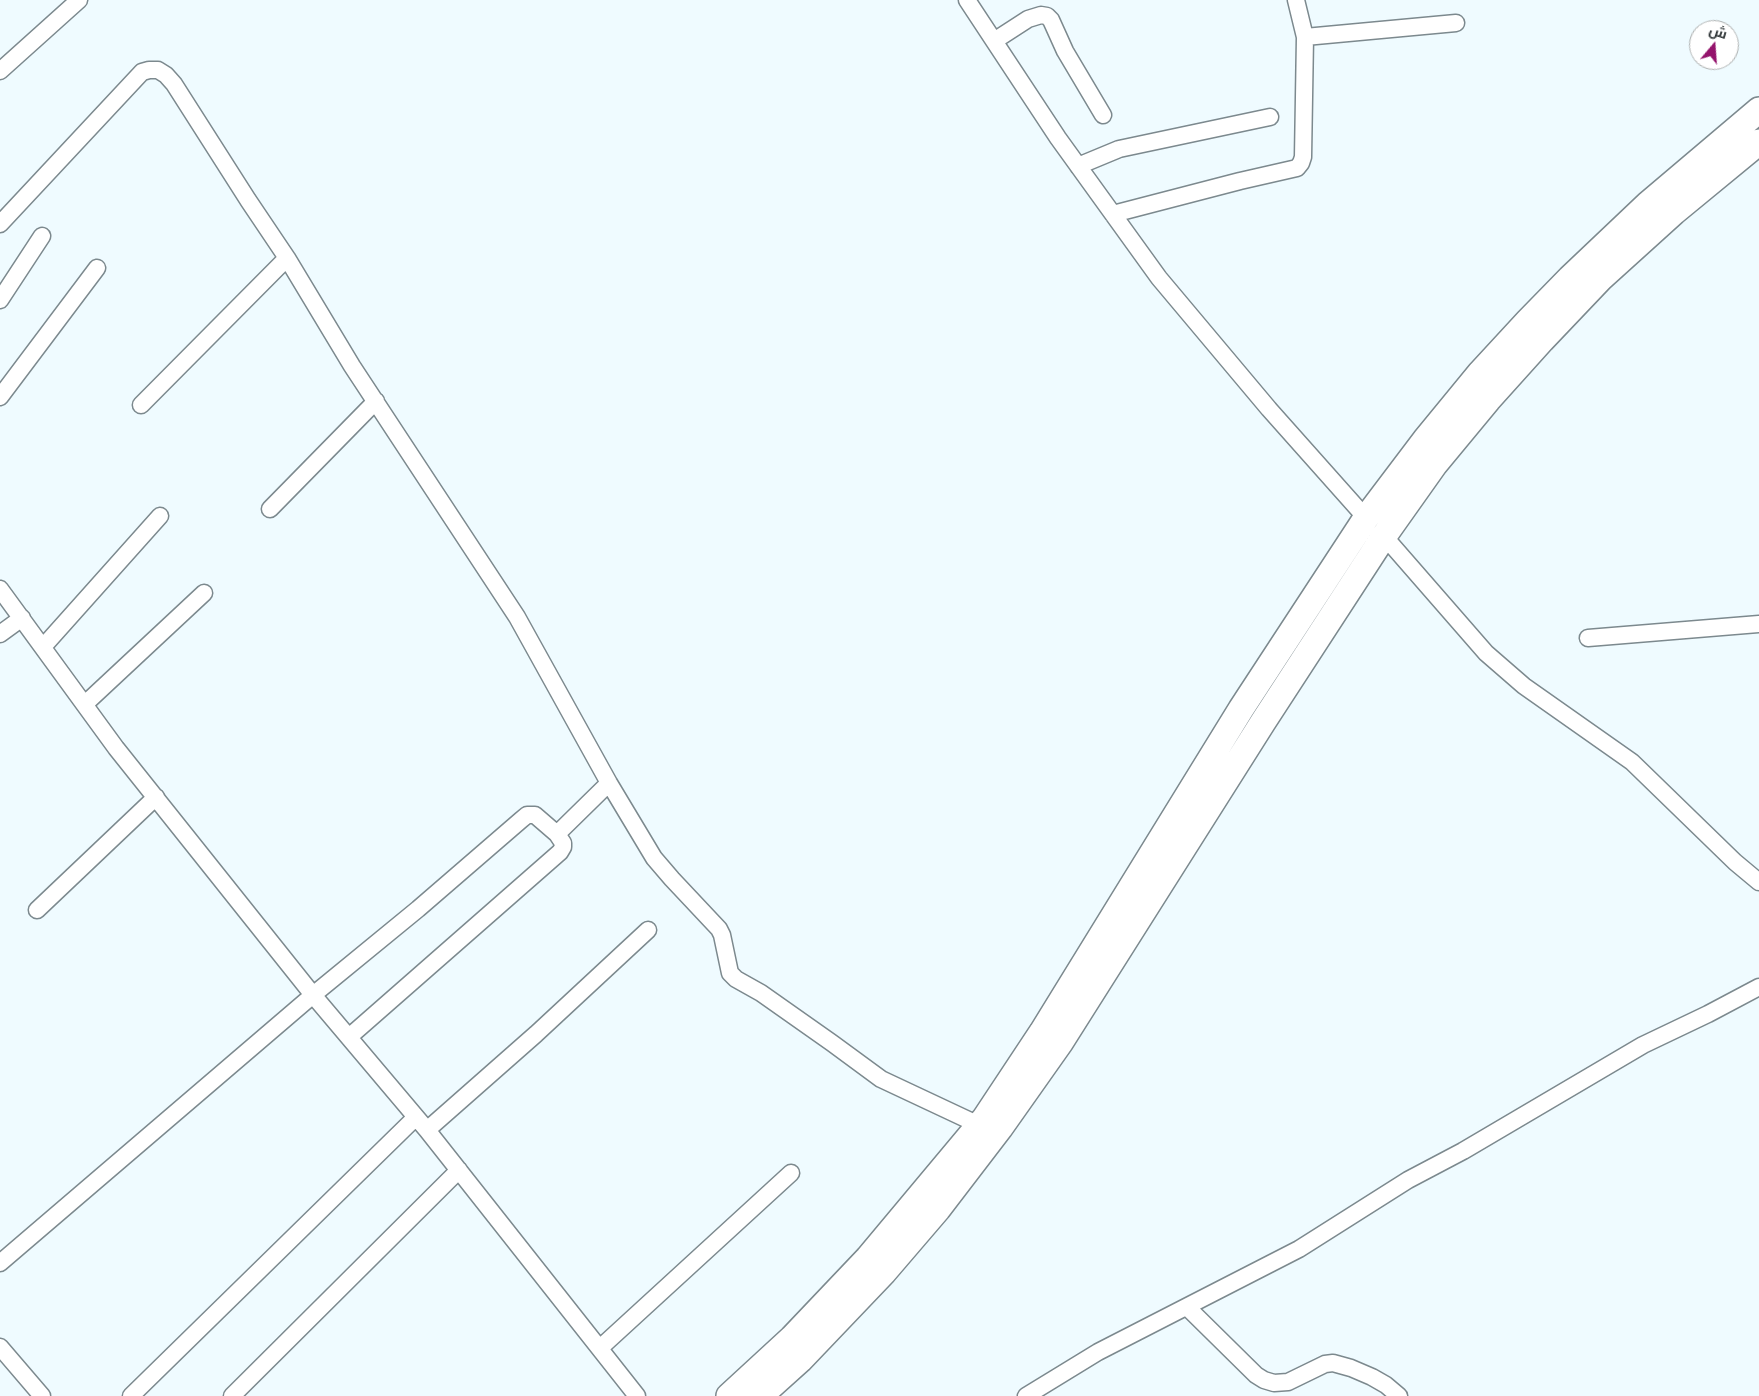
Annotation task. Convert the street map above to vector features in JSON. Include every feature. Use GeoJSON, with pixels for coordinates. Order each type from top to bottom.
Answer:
{"type":"FeatureCollection","features":[{"type":"Feature","properties":{"kind":"main road"},"geometry":{"type":"LineString","coordinates":[[729,1396],[792,1338],[862,1265],[979,1125],[1042,1032],[1225,735],[1366,518],[1425,440],[1480,373],[1528,321],[1648,204],[1759,110]]}},
{"type":"Feature","properties":{"kind":"main road"},"geometry":{"type":"LineString","coordinates":[[760,1396],[800,1360],[884,1272],[938,1209],[994,1136],[1060,1043],[1246,749],[1384,536],[1435,464],[1488,400],[1601,278],[1674,212],[1759,142]]}},
{"type":"Feature","properties":{"kind":"main road"},"geometry":{"type":"LineString","coordinates":[[1225,735],[1246,749]]}},
{"type":"Feature","properties":{"kind":"street"},"geometry":{"type":"LineString","coordinates":[[0,71],[79,0]]}},
{"type":"Feature","properties":{"kind":"street"},"geometry":{"type":"LineString","coordinates":[[967,0],[1078,166],[1159,278],[1269,409],[1366,518]]}},
{"type":"Feature","properties":{"kind":"street"},"geometry":{"type":"LineString","coordinates":[[1113,214],[1297,168],[1303,157],[1305,37],[1296,0]]}},
{"type":"Feature","properties":{"kind":"street"},"geometry":{"type":"LineString","coordinates":[[994,41],[1028,19],[1041,14],[1047,16],[1051,20],[1065,51],[1103,115]]}},
{"type":"Feature","properties":{"kind":"street"},"geometry":{"type":"LineString","coordinates":[[1305,37],[1456,23]]}},
{"type":"Feature","properties":{"kind":"street"},"geometry":{"type":"LineString","coordinates":[[0,224],[142,72],[158,70],[166,75],[174,84],[287,258],[320,315],[517,617],[609,783],[654,858],[719,929],[722,935],[728,968],[733,977],[761,993],[880,1079],[979,1125]]}},
{"type":"Feature","properties":{"kind":"street"},"geometry":{"type":"LineString","coordinates":[[1078,166],[1119,149],[1270,117]]}},
{"type":"Feature","properties":{"kind":"street"},"geometry":{"type":"LineString","coordinates":[[0,300],[42,236]]}},
{"type":"Feature","properties":{"kind":"street"},"geometry":{"type":"LineString","coordinates":[[141,405],[287,258]]}},
{"type":"Feature","properties":{"kind":"street"},"geometry":{"type":"LineString","coordinates":[[0,397],[97,268]]}},
{"type":"Feature","properties":{"kind":"street"},"geometry":{"type":"LineString","coordinates":[[270,509],[376,401]]}},
{"type":"Feature","properties":{"kind":"street"},"geometry":{"type":"LineString","coordinates":[[43,647],[160,516]]}},
{"type":"Feature","properties":{"kind":"street"},"geometry":{"type":"LineString","coordinates":[[1384,536],[1493,659],[1524,686],[1632,762],[1759,882]]}},
{"type":"Feature","properties":{"kind":"street"},"geometry":{"type":"LineString","coordinates":[[0,589],[116,748],[313,995],[427,1130],[637,1396]]}},
{"type":"Feature","properties":{"kind":"street"},"geometry":{"type":"LineString","coordinates":[[85,704],[204,593]]}},
{"type":"Feature","properties":{"kind":"street"},"geometry":{"type":"LineString","coordinates":[[0,634],[22,618]]}},
{"type":"Feature","properties":{"kind":"street"},"geometry":{"type":"LineString","coordinates":[[1588,638],[1759,624]]}},
{"type":"Feature","properties":{"kind":"street"},"geometry":{"type":"LineString","coordinates":[[557,834],[609,783]]}},
{"type":"Feature","properties":{"kind":"street"},"geometry":{"type":"LineString","coordinates":[[37,910],[156,797]]}},
{"type":"Feature","properties":{"kind":"street"},"geometry":{"type":"LineString","coordinates":[[0,1263],[313,995],[527,816],[531,814],[538,817],[557,834],[563,843],[560,852],[349,1037]]}},
{"type":"Feature","properties":{"kind":"street"},"geometry":{"type":"LineString","coordinates":[[427,1130],[536,1034],[648,930]]}},
{"type":"Feature","properties":{"kind":"street"},"geometry":{"type":"LineString","coordinates":[[1026,1396],[1098,1352],[1299,1249],[1408,1180],[1463,1151],[1643,1045],[1759,987]]}},
{"type":"Feature","properties":{"kind":"street"},"geometry":{"type":"LineString","coordinates":[[131,1396],[416,1117]]}},
{"type":"Feature","properties":{"kind":"street"},"geometry":{"type":"LineString","coordinates":[[232,1396],[459,1170]]}},
{"type":"Feature","properties":{"kind":"street"},"geometry":{"type":"LineString","coordinates":[[600,1348],[791,1173]]}},
{"type":"Feature","properties":{"kind":"street"},"geometry":{"type":"LineString","coordinates":[[1187,1307],[1256,1375],[1264,1380],[1274,1383],[1288,1382],[1324,1364],[1333,1363],[1372,1377],[1400,1396]]}},
{"type":"Feature","properties":{"kind":"street"},"geometry":{"type":"LineString","coordinates":[[0,1347],[42,1396]]}}]}
